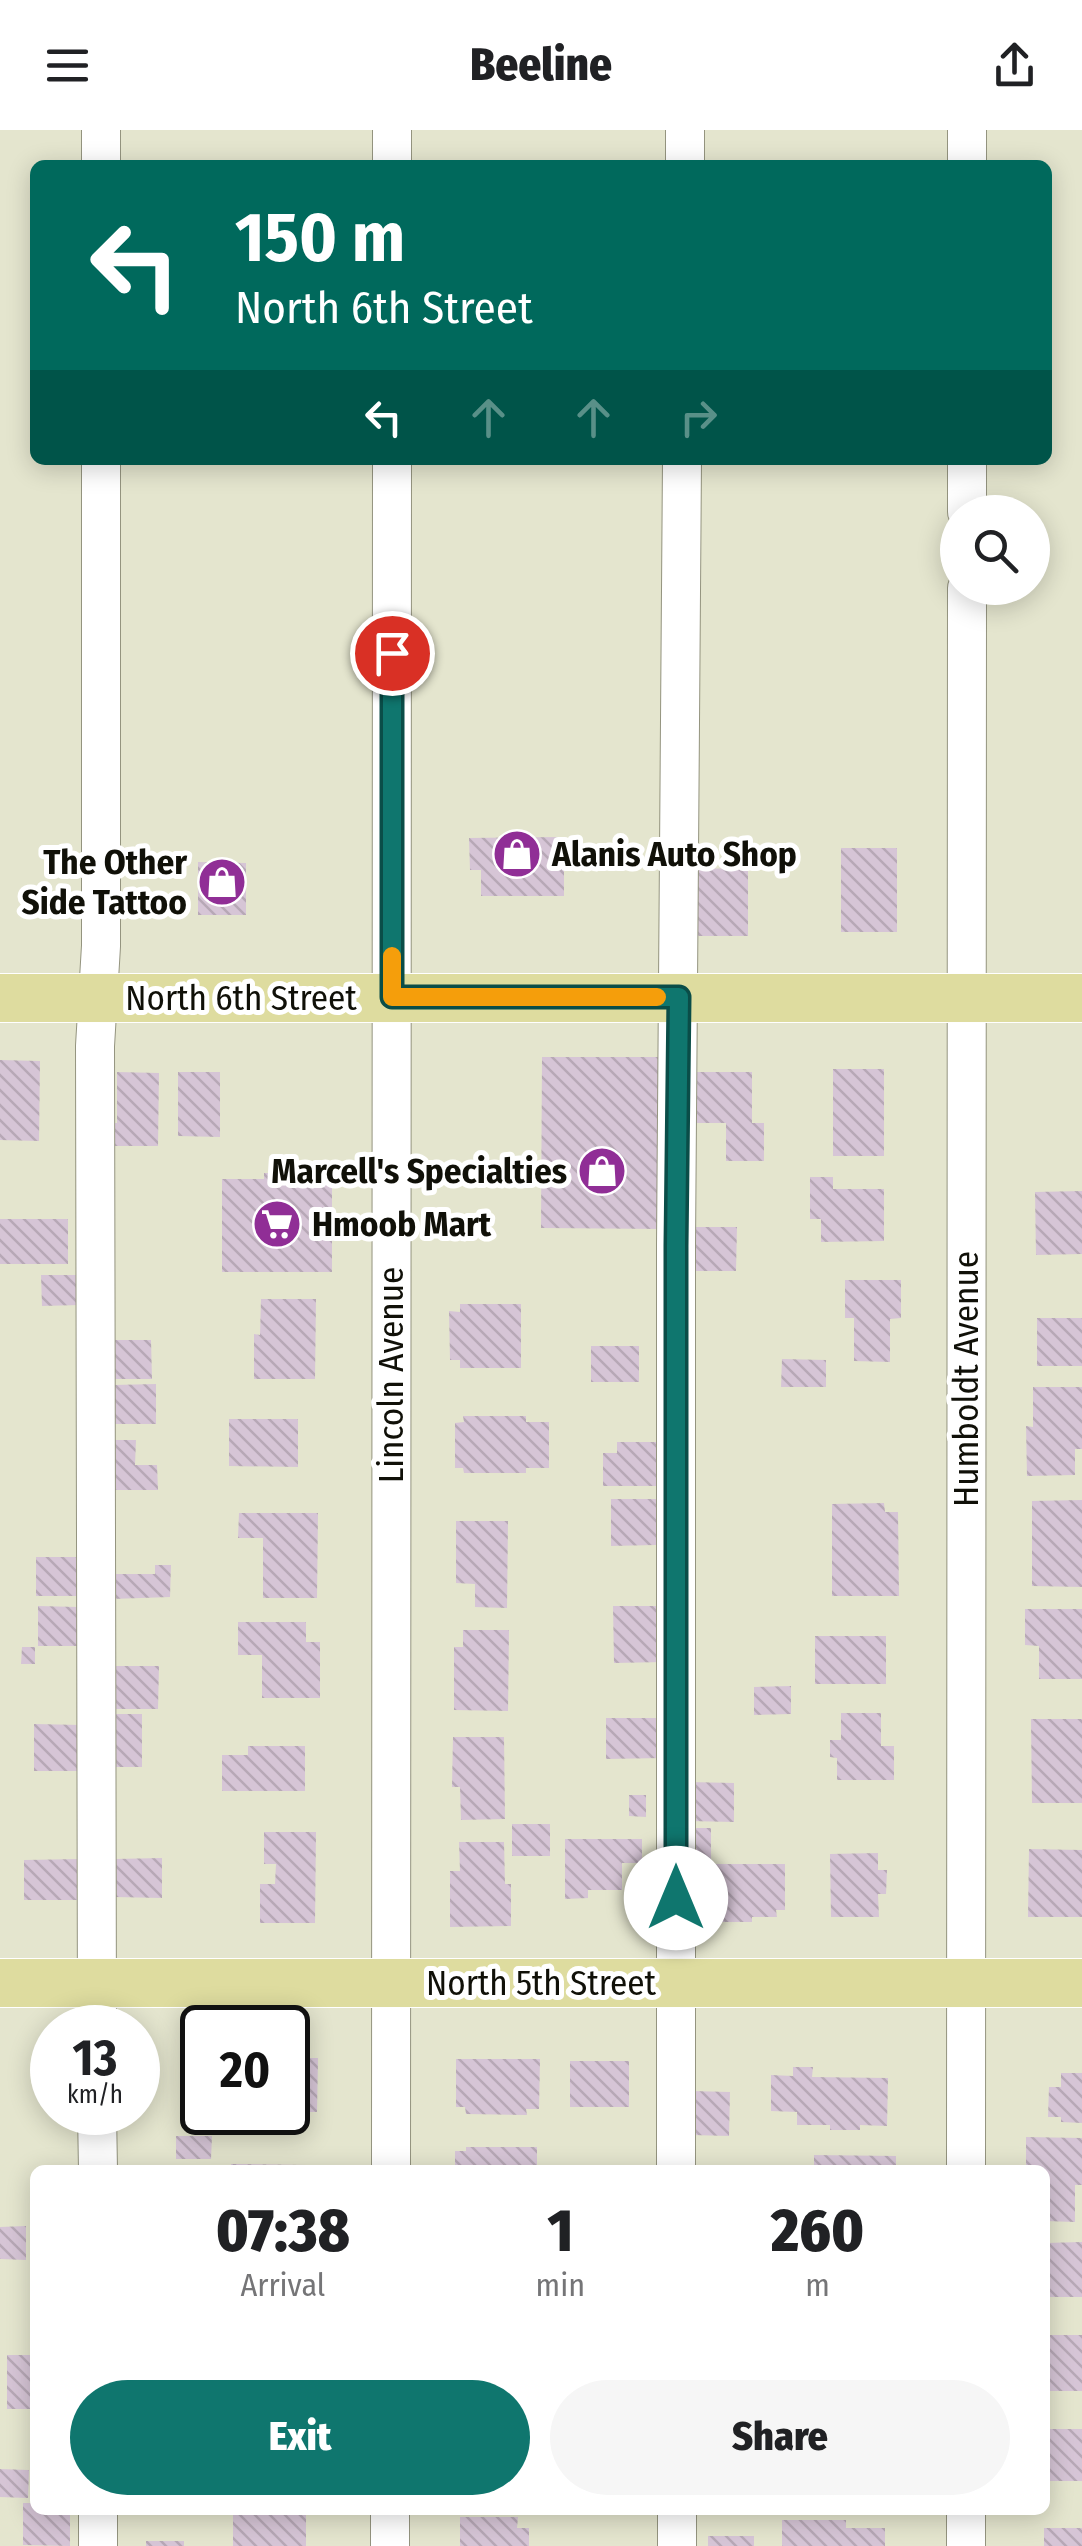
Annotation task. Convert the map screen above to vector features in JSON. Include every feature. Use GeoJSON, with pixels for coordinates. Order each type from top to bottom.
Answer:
{"type":"FeatureCollection","features":[{"type":"Feature","properties":{"kind":"main road","name":"North 6th Street"},"geometry":{"type":"LineString","coordinates":[[0,998],[1082,998]]}},
{"type":"Feature","properties":{"kind":"main road","name":"North 5th Street"},"geometry":{"type":"LineString","coordinates":[[0,1983],[93,2005]]}},
{"type":"Feature","properties":{"kind":"main road","name":"North 5th Street"},"geometry":{"type":"LineString","coordinates":[[110,2005],[392,1983],[1082,1983]]}},
{"type":"Feature","properties":{"kind":"street"},"geometry":{"type":"LineString","coordinates":[[101,130],[101,160]]}},
{"type":"Feature","properties":{"kind":"street"},"geometry":{"type":"LineString","coordinates":[[392,130],[392,160]]}},
{"type":"Feature","properties":{"kind":"street"},"geometry":{"type":"LineString","coordinates":[[685,130],[685,160]]}},
{"type":"Feature","properties":{"kind":"street"},"geometry":{"type":"LineString","coordinates":[[967,130],[967,160]]}},
{"type":"Feature","properties":{"kind":"street"},"geometry":{"type":"LineString","coordinates":[[97,2005],[95,1046],[101,927],[101,465]]}},
{"type":"Feature","properties":{"kind":"street","name":"Lincoln Avenue"},"geometry":{"type":"LineString","coordinates":[[391,2165],[392,465]]}},
{"type":"Feature","properties":{"kind":"street"},"geometry":{"type":"LineString","coordinates":[[676,2165],[676,1246],[682,465]]}},
{"type":"Feature","properties":{"kind":"street"},"geometry":{"type":"LineString","coordinates":[[967,465],[967,495]]}},
{"type":"Feature","properties":{"kind":"street","name":"Humboldt Avenue"},"geometry":{"type":"LineString","coordinates":[[966,2165],[967,605]]}},
{"type":"Feature","properties":{"kind":"street"},"geometry":{"type":"LineString","coordinates":[[98,2135],[98,2165]]}},
{"type":"Feature","properties":{"kind":"street"},"geometry":{"type":"LineString","coordinates":[[98,2515],[98,2546]]}},
{"type":"Feature","properties":{"kind":"street"},"geometry":{"type":"LineString","coordinates":[[390,2515],[390,2546]]}},
{"type":"Feature","properties":{"kind":"street"},"geometry":{"type":"LineString","coordinates":[[677,2515],[677,2546]]}},
{"type":"Feature","properties":{"kind":"street"},"geometry":{"type":"LineString","coordinates":[[966,2515],[966,2546]]}},
{"type":"Feature","properties":{"kind":"building","name":"Alanis Auto Shop"},"geometry":{"type":"Polygon","coordinates":[[[564,837],[564,896],[481,896],[481,870],[470,870],[469,838],[564,837]]]}},
{"type":"Feature","properties":{"kind":"building"},"geometry":{"type":"Polygon","coordinates":[[[841,848],[897,848],[897,932],[841,932],[841,848]]]}},
{"type":"Feature","properties":{"kind":"building","name":"The Other Side Tattoo"},"geometry":{"type":"Polygon","coordinates":[[[198,862],[246,863],[246,915],[198,915],[198,862]]]}},
{"type":"Feature","properties":{"kind":"building"},"geometry":{"type":"Polygon","coordinates":[[[748,868],[748,936],[690,936],[690,869],[748,868]]]}},
{"type":"Feature","properties":{"kind":"building","name":"Marcell's Specialties"},"geometry":{"type":"Polygon","coordinates":[[[542,1057],[664,1057],[663,1229],[541,1228],[542,1057]]]}},
{"type":"Feature","properties":{"kind":"building"},"geometry":{"type":"Polygon","coordinates":[[[0,1060],[40,1061],[39,1141],[0,1140],[0,1060]]]}},
{"type":"Feature","properties":{"kind":"building"},"geometry":{"type":"Polygon","coordinates":[[[833,1069],[884,1069],[884,1156],[833,1156],[833,1069]]]}},
{"type":"Feature","properties":{"kind":"building"},"geometry":{"type":"Polygon","coordinates":[[[117,1072],[159,1073],[158,1146],[112,1146],[112,1123],[117,1123],[117,1072]]]}},
{"type":"Feature","properties":{"kind":"building"},"geometry":{"type":"Polygon","coordinates":[[[178,1072],[220,1072],[220,1137],[178,1136],[178,1072]]]}},
{"type":"Feature","properties":{"kind":"building"},"geometry":{"type":"Polygon","coordinates":[[[695,1072],[752,1072],[752,1123],[764,1123],[764,1161],[726,1161],[726,1123],[695,1123],[695,1072]]]}},
{"type":"Feature","properties":{"kind":"building","name":"Hmoob Mart"},"geometry":{"type":"Polygon","coordinates":[[[264,1173],[332,1173],[332,1272],[222,1272],[222,1179],[264,1179],[264,1173]]]}},
{"type":"Feature","properties":{"kind":"building"},"geometry":{"type":"Polygon","coordinates":[[[810,1177],[833,1177],[833,1189],[884,1189],[884,1241],[821,1242],[821,1219],[810,1219],[810,1177]]]}},
{"type":"Feature","properties":{"kind":"building"},"geometry":{"type":"Polygon","coordinates":[[[1082,1191],[1082,1254],[1036,1255],[1035,1192],[1082,1191]]]}},
{"type":"Feature","properties":{"kind":"building"},"geometry":{"type":"Polygon","coordinates":[[[0,1219],[68,1219],[68,1264],[0,1264],[0,1219]]]}},
{"type":"Feature","properties":{"kind":"building"},"geometry":{"type":"Polygon","coordinates":[[[689,1227],[737,1227],[736,1271],[689,1271],[689,1227]]]}},
{"type":"Feature","properties":{"kind":"building"},"geometry":{"type":"Polygon","coordinates":[[[41,1275],[79,1275],[80,1305],[42,1306],[41,1275]]]}},
{"type":"Feature","properties":{"kind":"building"},"geometry":{"type":"Polygon","coordinates":[[[845,1280],[901,1280],[901,1318],[890,1319],[890,1362],[854,1361],[854,1318],[845,1318],[845,1280]]]}},
{"type":"Feature","properties":{"kind":"building"},"geometry":{"type":"Polygon","coordinates":[[[261,1299],[316,1299],[315,1379],[254,1379],[254,1334],[260,1335],[261,1299]]]}},
{"type":"Feature","properties":{"kind":"building"},"geometry":{"type":"Polygon","coordinates":[[[460,1304],[521,1304],[521,1368],[460,1368],[460,1360],[450,1360],[449,1311],[460,1312],[460,1304]]]}},
{"type":"Feature","properties":{"kind":"building"},"geometry":{"type":"Polygon","coordinates":[[[1037,1318],[1082,1318],[1082,1366],[1037,1366],[1037,1318]]]}},
{"type":"Feature","properties":{"kind":"building"},"geometry":{"type":"Polygon","coordinates":[[[114,1340],[151,1340],[152,1379],[114,1379],[114,1340]]]}},
{"type":"Feature","properties":{"kind":"building"},"geometry":{"type":"Polygon","coordinates":[[[591,1346],[639,1346],[639,1382],[591,1382],[591,1346]]]}},
{"type":"Feature","properties":{"kind":"building"},"geometry":{"type":"Polygon","coordinates":[[[782,1359],[826,1360],[826,1387],[781,1387],[782,1359]]]}},
{"type":"Feature","properties":{"kind":"building"},"geometry":{"type":"Polygon","coordinates":[[[156,1384],[156,1424],[113,1424],[113,1385],[156,1384]]]}},
{"type":"Feature","properties":{"kind":"building"},"geometry":{"type":"Polygon","coordinates":[[[1033,1387],[1082,1387],[1082,1449],[1075,1449],[1075,1475],[1027,1476],[1026,1426],[1033,1427],[1033,1387]]]}},
{"type":"Feature","properties":{"kind":"building"},"geometry":{"type":"Polygon","coordinates":[[[463,1416],[526,1416],[526,1422],[549,1422],[549,1468],[526,1468],[526,1473],[464,1473],[463,1468],[455,1468],[455,1423],[464,1422],[463,1416]]]}},
{"type":"Feature","properties":{"kind":"building"},"geometry":{"type":"Polygon","coordinates":[[[229,1419],[298,1419],[298,1467],[229,1466],[229,1419]]]}},
{"type":"Feature","properties":{"kind":"building"},"geometry":{"type":"Polygon","coordinates":[[[114,1440],[136,1440],[135,1465],[157,1465],[158,1490],[114,1490],[114,1440]]]}},
{"type":"Feature","properties":{"kind":"building"},"geometry":{"type":"Polygon","coordinates":[[[617,1442],[660,1442],[659,1486],[603,1486],[603,1453],[617,1453],[617,1442]]]}},
{"type":"Feature","properties":{"kind":"building"},"geometry":{"type":"Polygon","coordinates":[[[611,1499],[657,1499],[656,1545],[611,1546],[611,1499]]]}},
{"type":"Feature","properties":{"kind":"building"},"geometry":{"type":"Polygon","coordinates":[[[1082,1500],[1082,1587],[1032,1586],[1032,1501],[1082,1500]]]}},
{"type":"Feature","properties":{"kind":"building"},"geometry":{"type":"Polygon","coordinates":[[[884,1503],[885,1512],[898,1512],[899,1596],[832,1596],[832,1504],[884,1503]]]}},
{"type":"Feature","properties":{"kind":"building"},"geometry":{"type":"Polygon","coordinates":[[[239,1513],[318,1513],[317,1598],[263,1598],[263,1538],[238,1538],[239,1513]]]}},
{"type":"Feature","properties":{"kind":"building"},"geometry":{"type":"Polygon","coordinates":[[[456,1521],[508,1521],[507,1608],[475,1607],[475,1584],[456,1583],[456,1521]]]}},
{"type":"Feature","properties":{"kind":"building"},"geometry":{"type":"Polygon","coordinates":[[[36,1557],[78,1557],[78,1596],[36,1596],[36,1557]]]}},
{"type":"Feature","properties":{"kind":"building"},"geometry":{"type":"Polygon","coordinates":[[[155,1565],[171,1565],[170,1597],[112,1599],[111,1574],[155,1574],[155,1565]]]}},
{"type":"Feature","properties":{"kind":"building"},"geometry":{"type":"Polygon","coordinates":[[[38,1606],[78,1607],[78,1646],[38,1646],[38,1606]]]}},
{"type":"Feature","properties":{"kind":"building"},"geometry":{"type":"Polygon","coordinates":[[[613,1606],[664,1606],[664,1662],[614,1663],[613,1606]]]}},
{"type":"Feature","properties":{"kind":"building"},"geometry":{"type":"Polygon","coordinates":[[[1025,1609],[1082,1609],[1082,1679],[1039,1679],[1039,1646],[1025,1645],[1025,1609]]]}},
{"type":"Feature","properties":{"kind":"building"},"geometry":{"type":"Polygon","coordinates":[[[238,1622],[306,1622],[306,1642],[320,1642],[320,1698],[262,1698],[262,1655],[238,1655],[238,1622]]]}},
{"type":"Feature","properties":{"kind":"building"},"geometry":{"type":"Polygon","coordinates":[[[463,1630],[509,1630],[508,1711],[454,1710],[454,1647],[463,1647],[463,1630]]]}},
{"type":"Feature","properties":{"kind":"building"},"geometry":{"type":"Polygon","coordinates":[[[815,1636],[886,1636],[886,1684],[815,1684],[815,1636]]]}},
{"type":"Feature","properties":{"kind":"building"},"geometry":{"type":"Polygon","coordinates":[[[22,1647],[35,1647],[35,1664],[21,1664],[22,1647]]]}},
{"type":"Feature","properties":{"kind":"building"},"geometry":{"type":"Polygon","coordinates":[[[113,1666],[159,1666],[158,1709],[112,1709],[113,1666]]]}},
{"type":"Feature","properties":{"kind":"building"},"geometry":{"type":"Polygon","coordinates":[[[791,1686],[791,1714],[754,1715],[754,1687],[791,1686]]]}},
{"type":"Feature","properties":{"kind":"building"},"geometry":{"type":"Polygon","coordinates":[[[841,1713],[881,1713],[881,1746],[894,1746],[894,1780],[837,1780],[837,1758],[830,1757],[830,1740],[841,1740],[841,1713]]]}},
{"type":"Feature","properties":{"kind":"building"},"geometry":{"type":"Polygon","coordinates":[[[110,1714],[142,1714],[142,1767],[111,1767],[110,1714]]]}},
{"type":"Feature","properties":{"kind":"building"},"geometry":{"type":"Polygon","coordinates":[[[606,1718],[662,1718],[663,1758],[606,1759],[606,1718]]]}},
{"type":"Feature","properties":{"kind":"building"},"geometry":{"type":"Polygon","coordinates":[[[1031,1719],[1082,1719],[1082,1803],[1032,1803],[1031,1719]]]}},
{"type":"Feature","properties":{"kind":"building"},"geometry":{"type":"Polygon","coordinates":[[[34,1724],[82,1725],[81,1771],[34,1771],[34,1724]]]}},
{"type":"Feature","properties":{"kind":"building"},"geometry":{"type":"Polygon","coordinates":[[[453,1737],[504,1737],[505,1819],[461,1820],[460,1787],[452,1787],[453,1737]]]}},
{"type":"Feature","properties":{"kind":"building"},"geometry":{"type":"Polygon","coordinates":[[[248,1746],[305,1746],[305,1791],[222,1791],[222,1755],[248,1755],[248,1746]]]}},
{"type":"Feature","properties":{"kind":"building"},"geometry":{"type":"Polygon","coordinates":[[[688,1782],[734,1783],[734,1822],[688,1821],[688,1782]]]}},
{"type":"Feature","properties":{"kind":"building"},"geometry":{"type":"Polygon","coordinates":[[[629,1795],[646,1795],[646,1817],[629,1816],[629,1795]]]}},
{"type":"Feature","properties":{"kind":"building"},"geometry":{"type":"Polygon","coordinates":[[[512,1824],[550,1824],[550,1856],[512,1856],[512,1824]]]}},
{"type":"Feature","properties":{"kind":"building"},"geometry":{"type":"Polygon","coordinates":[[[688,1828],[711,1828],[711,1868],[687,1869],[688,1828]]]}},
{"type":"Feature","properties":{"kind":"building"},"geometry":{"type":"Polygon","coordinates":[[[264,1832],[316,1832],[315,1923],[260,1923],[260,1884],[275,1884],[276,1864],[264,1864],[264,1832]]]}},
{"type":"Feature","properties":{"kind":"building"},"geometry":{"type":"Polygon","coordinates":[[[565,1839],[642,1839],[642,1863],[622,1863],[622,1890],[588,1890],[588,1898],[565,1899],[565,1839]]]}},
{"type":"Feature","properties":{"kind":"building"},"geometry":{"type":"Polygon","coordinates":[[[459,1842],[504,1842],[505,1884],[511,1884],[511,1926],[450,1927],[450,1871],[460,1871],[459,1842]]]}},
{"type":"Feature","properties":{"kind":"building"},"geometry":{"type":"Polygon","coordinates":[[[1029,1849],[1082,1850],[1082,1917],[1028,1917],[1029,1849]]]}},
{"type":"Feature","properties":{"kind":"building"},"geometry":{"type":"Polygon","coordinates":[[[878,1853],[878,1870],[887,1870],[886,1894],[878,1894],[879,1917],[831,1917],[830,1854],[878,1853]]]}},
{"type":"Feature","properties":{"kind":"building"},"geometry":{"type":"Polygon","coordinates":[[[162,1858],[162,1898],[115,1897],[115,1859],[162,1858]]]}},
{"type":"Feature","properties":{"kind":"building"},"geometry":{"type":"Polygon","coordinates":[[[79,1859],[78,1900],[24,1900],[24,1860],[79,1859]]]}},
{"type":"Feature","properties":{"kind":"building"},"geometry":{"type":"Polygon","coordinates":[[[714,1864],[785,1864],[785,1910],[776,1910],[777,1917],[752,1917],[752,1922],[714,1922],[714,1864]]]}},
{"type":"Feature","properties":{"kind":"building"},"geometry":{"type":"Polygon","coordinates":[[[310,2058],[318,2058],[317,2112],[310,2112],[310,2058]]]}},
{"type":"Feature","properties":{"kind":"building"},"geometry":{"type":"Polygon","coordinates":[[[456,2059],[540,2059],[539,2109],[526,2109],[527,2115],[466,2114],[465,2107],[456,2107],[456,2059]]]}},
{"type":"Feature","properties":{"kind":"building"},"geometry":{"type":"Polygon","coordinates":[[[570,2061],[629,2061],[629,2107],[570,2107],[570,2061]]]}},
{"type":"Feature","properties":{"kind":"building"},"geometry":{"type":"Polygon","coordinates":[[[793,2067],[813,2067],[812,2077],[888,2078],[887,2126],[830,2130],[830,2125],[797,2125],[797,2112],[771,2111],[771,2075],[793,2076],[793,2067]]]}},
{"type":"Feature","properties":{"kind":"building"},"geometry":{"type":"Polygon","coordinates":[[[1061,2073],[1082,2073],[1082,2123],[1048,2117],[1049,2087],[1061,2087],[1061,2073]]]}},
{"type":"Feature","properties":{"kind":"building"},"geometry":{"type":"Polygon","coordinates":[[[691,2091],[730,2092],[729,2136],[691,2135],[691,2091]]]}},
{"type":"Feature","properties":{"kind":"building"},"geometry":{"type":"Polygon","coordinates":[[[176,2136],[212,2136],[211,2159],[176,2159],[176,2136]]]}},
{"type":"Feature","properties":{"kind":"building"},"geometry":{"type":"Polygon","coordinates":[[[1026,2137],[1082,2138],[1082,2185],[1075,2185],[1075,2222],[1050,2221],[1050,2165],[1026,2165],[1026,2137]]]}},
{"type":"Feature","properties":{"kind":"building"},"geometry":{"type":"Polygon","coordinates":[[[466,2147],[537,2147],[537,2165],[455,2165],[455,2151],[466,2151],[466,2147]]]}},
{"type":"Feature","properties":{"kind":"building"},"geometry":{"type":"Polygon","coordinates":[[[814,2155],[896,2156],[896,2165],[814,2165],[814,2155]]]}},
{"type":"Feature","properties":{"kind":"building"},"geometry":{"type":"Polygon","coordinates":[[[26,2226],[26,2260],[0,2259],[0,2227],[26,2226]]]}},
{"type":"Feature","properties":{"kind":"building"},"geometry":{"type":"Polygon","coordinates":[[[1082,2242],[1082,2297],[1050,2297],[1050,2243],[1082,2242]]]}},
{"type":"Feature","properties":{"kind":"building"},"geometry":{"type":"Polygon","coordinates":[[[1050,2335],[1082,2335],[1082,2391],[1050,2391],[1050,2335]]]}},
{"type":"Feature","properties":{"kind":"building"},"geometry":{"type":"Polygon","coordinates":[[[7,2355],[30,2355],[30,2409],[7,2409],[7,2355]]]}},
{"type":"Feature","properties":{"kind":"building"},"geometry":{"type":"Polygon","coordinates":[[[1050,2429],[1082,2429],[1082,2481],[1050,2481],[1050,2429]]]}},
{"type":"Feature","properties":{"kind":"building"},"geometry":{"type":"Polygon","coordinates":[[[0,2469],[29,2470],[28,2498],[0,2497],[0,2469]]]}},
{"type":"Feature","properties":{"kind":"building"},"geometry":{"type":"Polygon","coordinates":[[[23,2503],[30,2503],[30,2515],[70,2515],[70,2546],[23,2545],[23,2503]]]}},
{"type":"Feature","properties":{"kind":"building"},"geometry":{"type":"Polygon","coordinates":[[[233,2515],[306,2515],[306,2546],[233,2546],[233,2515]]]}},
{"type":"Feature","properties":{"kind":"building"},"geometry":{"type":"Polygon","coordinates":[[[460,2517],[518,2517],[517,2528],[529,2528],[529,2546],[460,2546],[460,2517]]]}},
{"type":"Feature","properties":{"kind":"building"},"geometry":{"type":"Polygon","coordinates":[[[782,2520],[846,2520],[846,2528],[885,2528],[885,2546],[782,2546],[782,2520]]]}},
{"type":"Feature","properties":{"kind":"building"},"geometry":{"type":"Polygon","coordinates":[[[1044,2528],[1082,2528],[1082,2546],[1044,2546],[1044,2528]]]}},
{"type":"Feature","properties":{"kind":"building"},"geometry":{"type":"Polygon","coordinates":[[[708,2536],[754,2536],[754,2546],[708,2546],[708,2536]]]}},
{"type":"Feature","properties":{"kind":"building"},"geometry":{"type":"Polygon","coordinates":[[[146,2541],[184,2541],[184,2546],[146,2546],[146,2541]]]}},
{"type":"Feature","properties":{"kind":"slow traffic"},"geometry":{"type":"LineString","coordinates":[[392,956],[392,997],[657,997]]}},
{"type":"Feature","properties":{"kind":"place","name":"Alanis Auto Shop"},"geometry":{"type":"Point","coordinates":[517,854]}},
{"type":"Feature","properties":{"kind":"place","name":"The Other Side Tattoo"},"geometry":{"type":"Point","coordinates":[222,882]}},
{"type":"Feature","properties":{"kind":"place","name":"Marcell's Specialties"},"geometry":{"type":"Point","coordinates":[602,1171]}},
{"type":"Feature","properties":{"kind":"place","name":"Hmoob Mart"},"geometry":{"type":"Point","coordinates":[277,1224]}},
{"type":"Feature","properties":{"kind":"route"},"geometry":{"type":"LineString","coordinates":[[392,653],[392,997],[679,997],[676,1898]]}}]}
